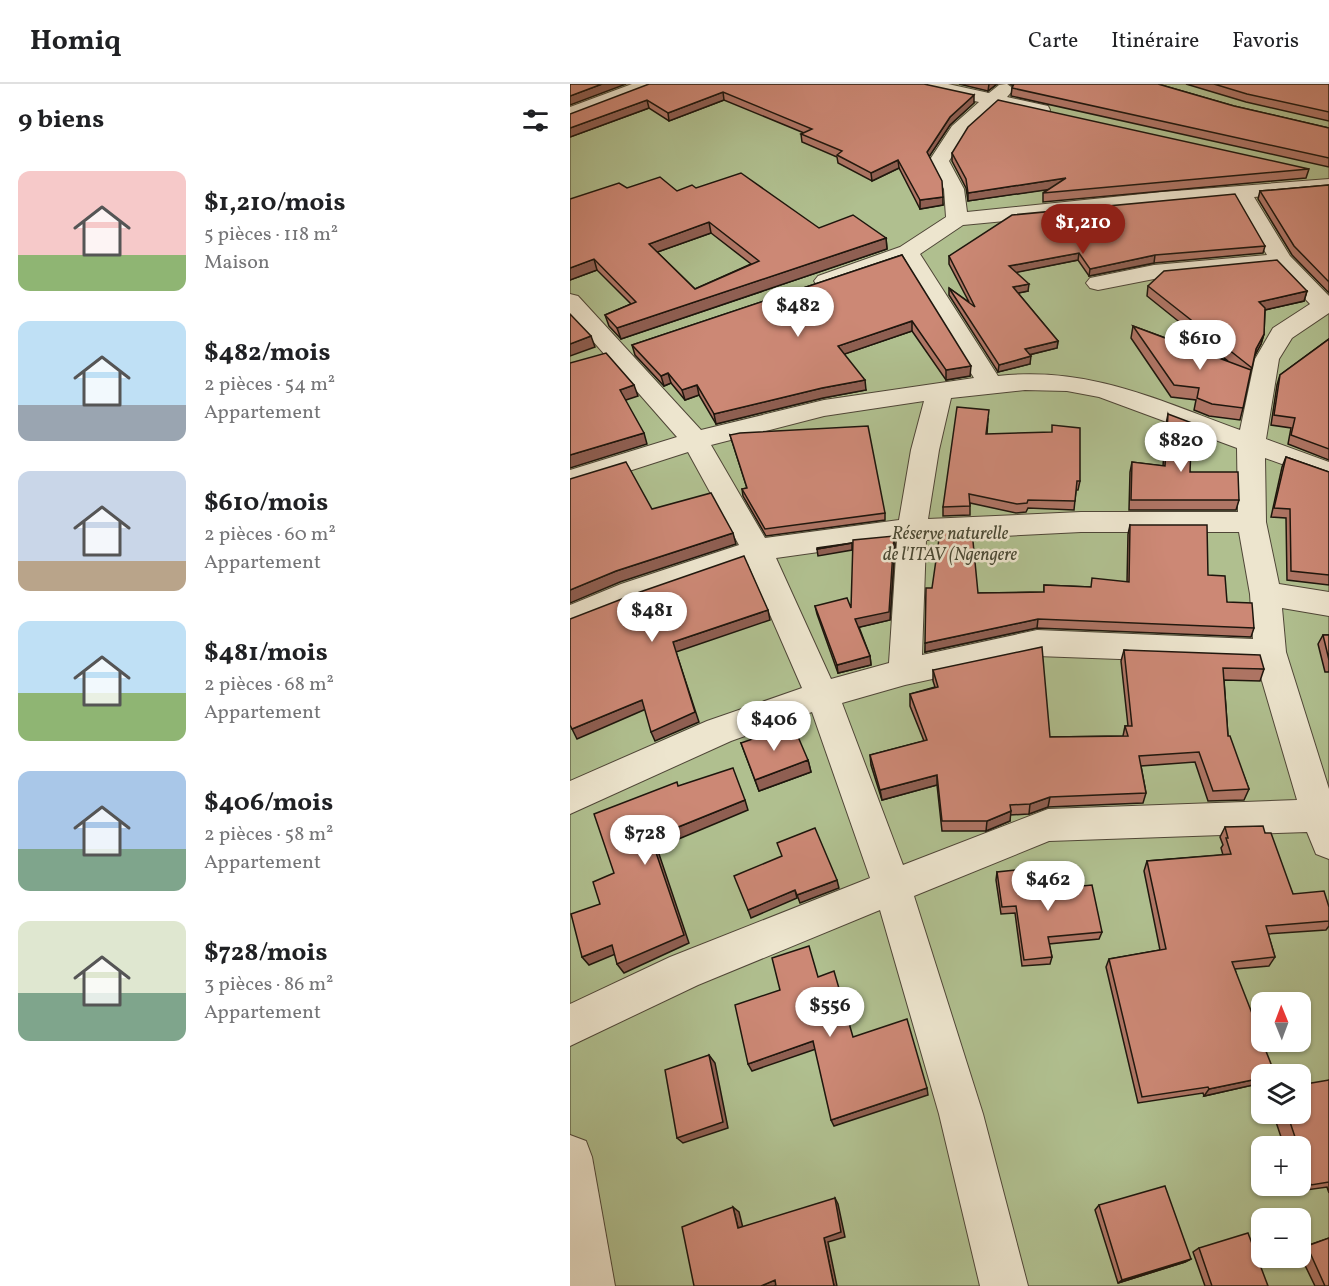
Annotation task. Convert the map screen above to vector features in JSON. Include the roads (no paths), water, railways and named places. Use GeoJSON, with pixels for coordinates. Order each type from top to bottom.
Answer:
{"type":"FeatureCollection","features":[{"type":"Feature","properties":{"kind":"street"},"geometry":{"type":"LineString","coordinates":[[570,114],[649,84]]}},
{"type":"Feature","properties":{"kind":"street"},"geometry":{"type":"LineString","coordinates":[[923,84],[1062,116]]}},
{"type":"Feature","properties":{"kind":"street"},"geometry":{"type":"LineString","coordinates":[[957,219],[954,189],[939,161],[959,130],[1010,84]]}},
{"type":"Feature","properties":{"kind":"street"},"geometry":{"type":"LineString","coordinates":[[1298,168],[1326,175]]}},
{"type":"Feature","properties":{"kind":"street"},"geometry":{"type":"LineString","coordinates":[[807,288],[908,252],[957,219],[1162,198],[1241,194],[1326,175]]}},
{"type":"Feature","properties":{"kind":"street"},"geometry":{"type":"LineString","coordinates":[[570,1025],[684,971],[1048,825],[1324,829],[1270,652],[1265,594],[1252,522],[1251,445],[1267,359],[1282,333],[1327,304],[1281,260],[1241,194]]}},
{"type":"Feature","properties":{"kind":"street"},"geometry":{"type":"LineString","coordinates":[[908,252],[990,383]]}},
{"type":"Feature","properties":{"kind":"street"},"geometry":{"type":"LineString","coordinates":[[1098,283],[1154,272],[1281,260]]}},
{"type":"Feature","properties":{"kind":"street"},"geometry":{"type":"LineString","coordinates":[[570,302],[695,441],[757,550],[822,695],[892,886],[961,1114],[1004,1286]]}},
{"type":"Feature","properties":{"kind":"street"},"geometry":{"type":"LineString","coordinates":[[570,480],[695,441],[824,408],[990,383],[1087,384],[1329,472]]}},
{"type":"Feature","properties":{"kind":"street"},"geometry":{"type":"LineString","coordinates":[[905,672],[912,528],[925,450],[940,391]]}},
{"type":"Feature","properties":{"kind":"street"},"geometry":{"type":"LineString","coordinates":[[570,618],[632,592],[757,550],[912,528],[1081,522],[1252,522]]}},
{"type":"Feature","properties":{"kind":"street"},"geometry":{"type":"LineString","coordinates":[[1265,594],[1329,604]]}},
{"type":"Feature","properties":{"kind":"street"},"geometry":{"type":"LineString","coordinates":[[570,798],[719,730],[822,695],[905,672],[1037,643],[1270,652]]}},
{"type":"Feature","properties":{"kind":"street"},"geometry":{"type":"LineString","coordinates":[[570,1157],[576,1229],[591,1286]]}},
{"type":"Feature","properties":{"kind":"park label","name":"Réserve naturelle de l'ITAV (Ngengere"},"geometry":{"type":"Point","coordinates":[950,543]}}]}
